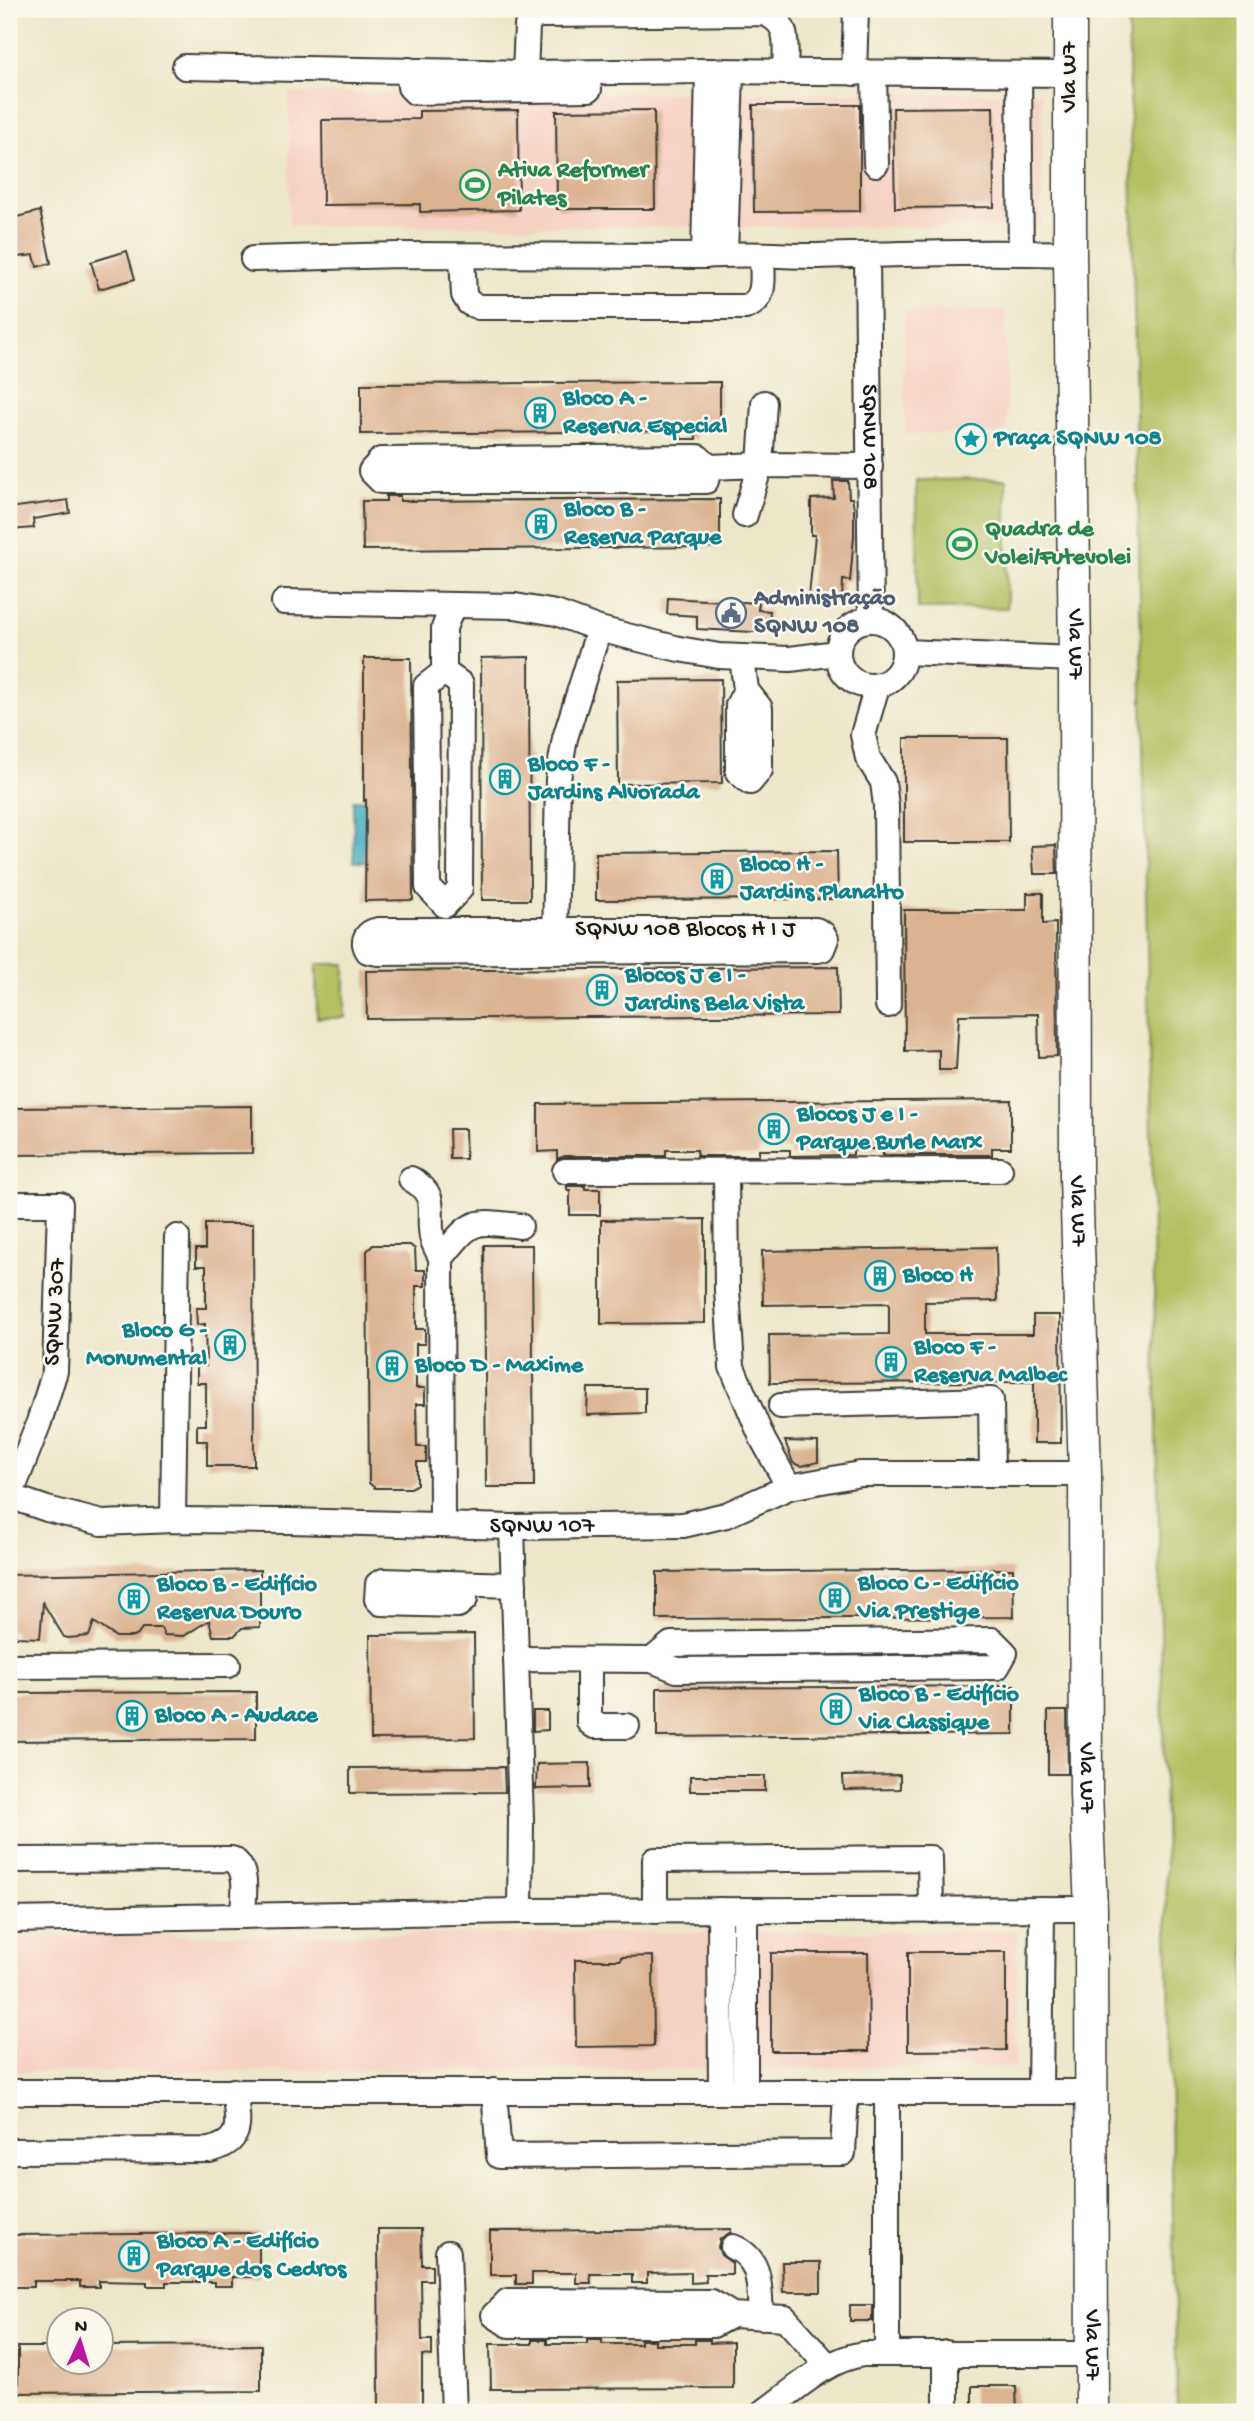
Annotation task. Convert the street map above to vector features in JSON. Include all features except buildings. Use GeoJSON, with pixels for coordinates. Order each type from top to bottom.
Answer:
{"type":"FeatureCollection","features":[{"type":"Feature","properties":{"kind":"main road","name":"Vla W7"},"geometry":{"type":"LineString","coordinates":[[1070,9],[1076,1176],[1085,1474],[1086,1794],[1091,1909],[1092,2412]]}},
{"type":"Feature","properties":{"kind":"street"},"geometry":{"type":"LineString","coordinates":[[856,9],[876,164]]}},
{"type":"Feature","properties":{"kind":"street"},"geometry":{"type":"LineString","coordinates":[[535,79],[527,26],[531,18],[541,15],[763,13],[775,17],[785,35],[785,72]]}},
{"type":"Feature","properties":{"kind":"street"},"geometry":{"type":"LineString","coordinates":[[185,67],[409,71],[535,79],[645,72],[1071,74]]}},
{"type":"Feature","properties":{"kind":"street"},"geometry":{"type":"LineString","coordinates":[[715,255],[719,72]]}},
{"type":"Feature","properties":{"kind":"street"},"geometry":{"type":"LineString","coordinates":[[1019,75],[1021,253]]}},
{"type":"Feature","properties":{"kind":"street"},"geometry":{"type":"LineString","coordinates":[[253,259],[358,255],[1070,254]]}},
{"type":"Feature","properties":{"kind":"street","name":"SQNW 108"},"geometry":{"type":"LineString","coordinates":[[867,255],[871,619]]}},
{"type":"Feature","properties":{"kind":"street"},"geometry":{"type":"LineString","coordinates":[[462,256],[464,295],[469,303],[479,307],[745,307],[755,304],[761,296],[762,256]]}},
{"type":"Feature","properties":{"kind":"street"},"geometry":{"type":"LineString","coordinates":[[745,515],[760,465],[764,403]]}},
{"type":"Feature","properties":{"kind":"street"},"geometry":{"type":"LineString","coordinates":[[709,467],[706,481],[381,481],[371,471],[381,460],[395,459],[698,457],[709,467],[870,466]]}},
{"type":"Feature","properties":{"kind":"street"},"geometry":{"type":"LineString","coordinates":[[284,602],[529,608],[556,613],[599,629],[679,649],[742,657],[790,659],[837,653]]}},
{"type":"Feature","properties":{"kind":"street"},"geometry":{"type":"LineString","coordinates":[[444,672],[444,628],[453,605]]}},
{"type":"Feature","properties":{"kind":"street"},"geometry":{"type":"LineString","coordinates":[[871,619],[882,621],[896,631],[905,652],[897,674],[877,686],[862,686],[849,679],[840,667],[837,653],[840,639],[849,628],[871,619]]}},
{"type":"Feature","properties":{"kind":"street"},"geometry":{"type":"LineString","coordinates":[[555,941],[558,779],[565,738],[599,629]]}},
{"type":"Feature","properties":{"kind":"street"},"geometry":{"type":"LineString","coordinates":[[905,652],[1075,659]]}},
{"type":"Feature","properties":{"kind":"street"},"geometry":{"type":"LineString","coordinates":[[742,657],[746,690]]}},
{"type":"Feature","properties":{"kind":"street"},"geometry":{"type":"LineString","coordinates":[[444,672],[461,684],[460,889],[445,905],[428,887],[426,686],[444,672]]}},
{"type":"Feature","properties":{"kind":"street"},"geometry":{"type":"LineString","coordinates":[[877,686],[863,735],[868,758],[883,782],[886,806],[888,1005]]}},
{"type":"Feature","properties":{"kind":"street","name":"SQNW 108 Blocos H I J"},"geometry":{"type":"LineString","coordinates":[[555,941],[379,930],[371,931],[365,941],[368,951],[378,953],[555,941],[816,930],[826,939],[822,949],[818,950],[555,941]]}},
{"type":"Feature","properties":{"kind":"street"},"geometry":{"type":"LineString","coordinates":[[565,1171],[1000,1170]]}},
{"type":"Feature","properties":{"kind":"street"},"geometry":{"type":"LineString","coordinates":[[726,1171],[727,1290],[732,1367],[763,1440],[789,1487]]}},
{"type":"Feature","properties":{"kind":"street"},"geometry":{"type":"LineString","coordinates":[[411,1178],[424,1186],[431,1200],[432,1234],[441,1258],[442,1524]]}},
{"type":"Feature","properties":{"kind":"street","name":"SQNW 307"},"geometry":{"type":"LineString","coordinates":[[9,1204],[60,1204],[55,1371],[39,1422],[10,1496],[103,1523],[173,1520],[289,1521]]}},
{"type":"Feature","properties":{"kind":"street"},"geometry":{"type":"LineString","coordinates":[[441,1258],[460,1233],[474,1225],[489,1222],[520,1226]]}},
{"type":"Feature","properties":{"kind":"street"},"geometry":{"type":"LineString","coordinates":[[173,1520],[177,1237]]}},
{"type":"Feature","properties":{"kind":"street"},"geometry":{"type":"LineString","coordinates":[[781,1406],[991,1401],[992,1474]]}},
{"type":"Feature","properties":{"kind":"street","name":"SQNW 107"},"geometry":{"type":"LineString","coordinates":[[289,1521],[512,1527],[683,1525],[726,1515],[789,1487],[860,1474],[1085,1474]]}},
{"type":"Feature","properties":{"kind":"street"},"geometry":{"type":"LineString","coordinates":[[512,1527],[521,1821],[520,1911]]}},
{"type":"Feature","properties":{"kind":"street"},"geometry":{"type":"LineString","coordinates":[[466,1584],[514,1585]]}},
{"type":"Feature","properties":{"kind":"street"},"geometry":{"type":"LineString","coordinates":[[516,1659],[652,1660],[677,1670],[997,1667],[1005,1653],[992,1640],[671,1644],[652,1660]]}},
{"type":"Feature","properties":{"kind":"street"},"geometry":{"type":"LineString","coordinates":[[589,1660],[589,1721],[594,1726],[627,1726]]}},
{"type":"Feature","properties":{"kind":"street"},"geometry":{"type":"LineString","coordinates":[[9,1666],[228,1665]]}},
{"type":"Feature","properties":{"kind":"street"},"geometry":{"type":"LineString","coordinates":[[9,1860],[232,1858],[243,1870],[243,1916]]}},
{"type":"Feature","properties":{"kind":"street"},"geometry":{"type":"LineString","coordinates":[[655,1911],[655,1860],[930,1858],[931,1910]]}},
{"type":"Feature","properties":{"kind":"street"},"geometry":{"type":"LineString","coordinates":[[1040,2092],[1042,1909]]}},
{"type":"Feature","properties":{"kind":"street"},"geometry":{"type":"LineString","coordinates":[[9,1920],[520,1911],[1091,1909]]}},
{"type":"Feature","properties":{"kind":"street"},"geometry":{"type":"LineString","coordinates":[[720,1910],[733,2092]]}},
{"type":"Feature","properties":{"kind":"street"},"geometry":{"type":"LineString","coordinates":[[733,2092],[745,1910]]}},
{"type":"Feature","properties":{"kind":"street"},"geometry":{"type":"LineString","coordinates":[[9,2151],[209,2150],[221,2147],[231,2142],[236,2132],[238,2120],[234,2091]]}},
{"type":"Feature","properties":{"kind":"street"},"geometry":{"type":"LineString","coordinates":[[494,2091],[499,2156],[843,2153],[846,2092]]}},
{"type":"Feature","properties":{"kind":"street"},"geometry":{"type":"LineString","coordinates":[[9,2092],[1091,2092]]}},
{"type":"Feature","properties":{"kind":"street"},"geometry":{"type":"LineString","coordinates":[[887,2092],[887,2354]]}},
{"type":"Feature","properties":{"kind":"street"},"geometry":{"type":"LineString","coordinates":[[733,2247],[744,2252],[754,2265],[759,2284],[761,2316]]}},
{"type":"Feature","properties":{"kind":"street"},"geometry":{"type":"LineString","coordinates":[[448,2253],[454,2412]]}},
{"type":"Feature","properties":{"kind":"street"},"geometry":{"type":"LineString","coordinates":[[732,2315],[711,2302],[508,2301],[494,2315],[509,2325],[713,2325],[732,2315],[785,2318],[828,2366]]}},
{"type":"Feature","properties":{"kind":"street"},"geometry":{"type":"LineString","coordinates":[[946,2353],[946,2412]]}},
{"type":"Feature","properties":{"kind":"street"},"geometry":{"type":"LineString","coordinates":[[764,2412],[828,2366],[848,2357],[946,2353],[1093,2354]]}},
{"type":"Feature","properties":{"kind":"shaded area"},"geometry":{"type":"Polygon","coordinates":[[[289,93],[1042,93],[1042,227],[289,226],[289,93]]]}},
{"type":"Feature","properties":{"kind":"shaded area"},"geometry":{"type":"Polygon","coordinates":[[[1006,310],[1007,433],[905,434],[904,311],[1006,310]]]}},
{"type":"Feature","properties":{"kind":"shaded area"},"geometry":{"type":"Polygon","coordinates":[[[1017,1931],[1015,2067],[9,2072],[9,1936],[1017,1931]]]}},
{"type":"Feature","properties":{"kind":"green space"},"geometry":{"type":"Polygon","coordinates":[[[1128,9],[1245,9],[1245,2412],[1177,2412],[1128,9]]]}},
{"type":"Feature","properties":{"kind":"green space","name":"Quadra de Volei/Futevolei"},"geometry":{"type":"Polygon","coordinates":[[[1006,479],[1007,608],[918,609],[916,480],[1006,479]]]}},
{"type":"Feature","properties":{"kind":"green space"},"geometry":{"type":"Polygon","coordinates":[[[316,964],[345,964],[345,1018],[317,1018],[316,964]]]}},
{"type":"Feature","properties":{"kind":"water"},"geometry":{"type":"Polygon","coordinates":[[[353,800],[367,800],[367,862],[354,862],[353,800]]]}},
{"type":"Feature","properties":{"kind":"place","name":"Ativa Reformer Pilates"},"geometry":{"type":"Point","coordinates":[475,185]}},
{"type":"Feature","properties":{"kind":"place","name":"Bloco A - Reserva Especial"},"geometry":{"type":"Point","coordinates":[540,413]}},
{"type":"Feature","properties":{"kind":"place","name":"Praça SQNW 108"},"geometry":{"type":"Point","coordinates":[971,439]}},
{"type":"Feature","properties":{"kind":"place","name":"Bloco B - Reserva Parque"},"geometry":{"type":"Point","coordinates":[541,524]}},
{"type":"Feature","properties":{"kind":"place","name":"Quadra de Volei/Futevolei"},"geometry":{"type":"Point","coordinates":[962,544]}},
{"type":"Feature","properties":{"kind":"place","name":"Administração SQNW 108"},"geometry":{"type":"Point","coordinates":[731,613]}},
{"type":"Feature","properties":{"kind":"place","name":"Bloco F - Jardins Alvorada"},"geometry":{"type":"Point","coordinates":[505,779]}},
{"type":"Feature","properties":{"kind":"place","name":"Bloco H - Jardins Planalto"},"geometry":{"type":"Point","coordinates":[717,879]}},
{"type":"Feature","properties":{"kind":"place","name":"Blocos J e I - Jardins Bela Vista"},"geometry":{"type":"Point","coordinates":[602,990]}},
{"type":"Feature","properties":{"kind":"place","name":"Blocos J e I - Parque Burle Marx"},"geometry":{"type":"Point","coordinates":[774,1129]}},
{"type":"Feature","properties":{"kind":"place","name":"Bloco H"},"geometry":{"type":"Point","coordinates":[880,1276]}},
{"type":"Feature","properties":{"kind":"place","name":"Bloco G - Monumental"},"geometry":{"type":"Point","coordinates":[230,1345]}},
{"type":"Feature","properties":{"kind":"place","name":"Bloco F - Reserva Malbec"},"geometry":{"type":"Point","coordinates":[891,1362]}},
{"type":"Feature","properties":{"kind":"place","name":"Bloco D - Maxime"},"geometry":{"type":"Point","coordinates":[392,1366]}},
{"type":"Feature","properties":{"kind":"place","name":"Bloco C - Edifício Via Prestige"},"geometry":{"type":"Point","coordinates":[835,1598]}},
{"type":"Feature","properties":{"kind":"place","name":"Bloco B - Edifício Reserva Douro"},"geometry":{"type":"Point","coordinates":[134,1599]}},
{"type":"Feature","properties":{"kind":"place","name":"Bloco B - Edifício Via Classique"},"geometry":{"type":"Point","coordinates":[836,1709]}},
{"type":"Feature","properties":{"kind":"place","name":"Bloco A - Audace"},"geometry":{"type":"Point","coordinates":[132,1716]}},
{"type":"Feature","properties":{"kind":"place","name":"Bloco A - Edifício Parque dos Cedros"},"geometry":{"type":"Point","coordinates":[134,2256]}}]}
